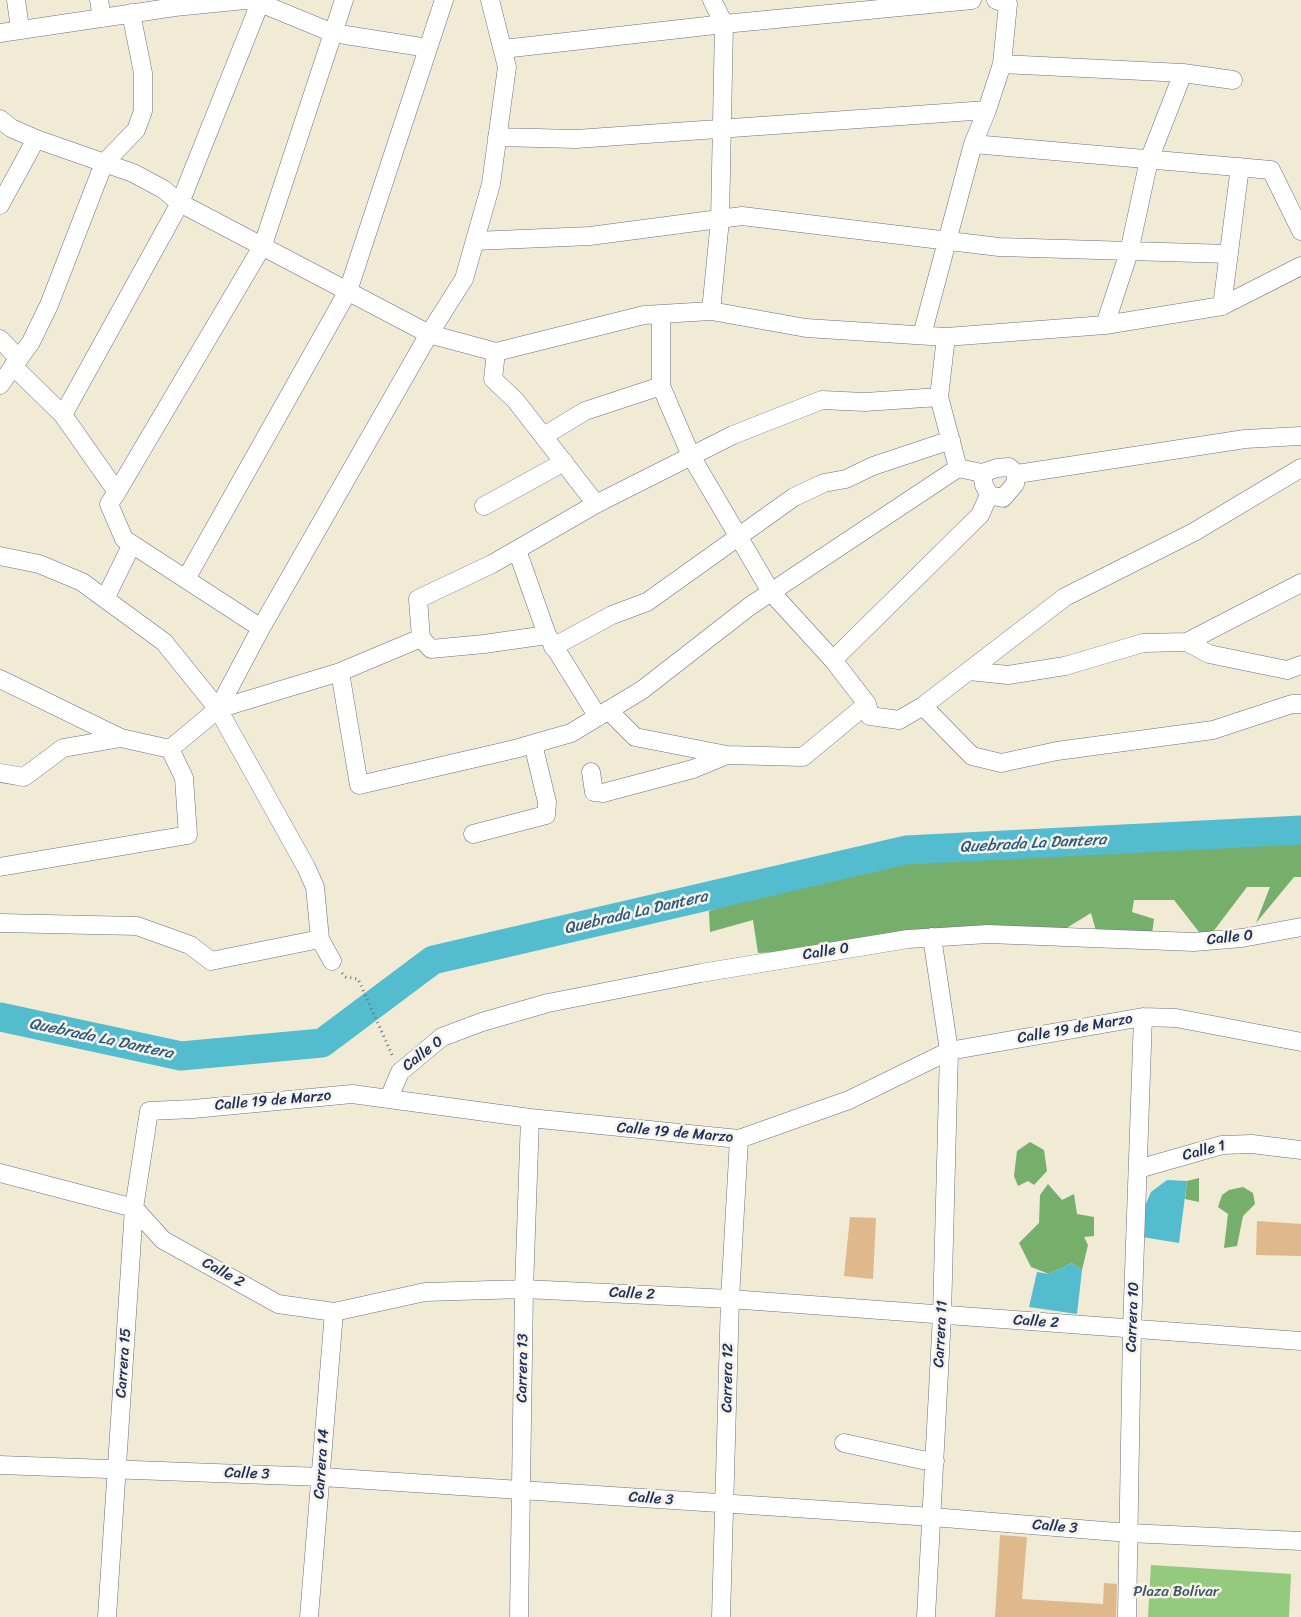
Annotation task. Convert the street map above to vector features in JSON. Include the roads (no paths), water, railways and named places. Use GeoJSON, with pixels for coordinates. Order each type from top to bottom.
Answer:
{"type":"FeatureCollection","features":[{"type":"Feature","properties":{"kind":"street"},"geometry":{"type":"LineString","coordinates":[[16,0],[20,29]]}},
{"type":"Feature","properties":{"kind":"street"},"geometry":{"type":"LineString","coordinates":[[99,0],[102,18]]}},
{"type":"Feature","properties":{"kind":"street"},"geometry":{"type":"LineString","coordinates":[[0,33],[132,13],[176,3],[246,0],[282,6],[333,33],[428,48]]}},
{"type":"Feature","properties":{"kind":"street"},"geometry":{"type":"LineString","coordinates":[[261,628],[124,539],[109,504],[263,245],[344,0]]}},
{"type":"Feature","properties":{"kind":"street"},"geometry":{"type":"LineString","coordinates":[[186,579],[348,291],[444,0]]}},
{"type":"Feature","properties":{"kind":"street"},"geometry":{"type":"LineString","coordinates":[[170,749],[218,709],[261,628],[429,334],[464,279],[491,184],[507,67],[490,0]]}},
{"type":"Feature","properties":{"kind":"street"},"geometry":{"type":"LineString","coordinates":[[711,311],[720,220],[724,24],[712,0]]}},
{"type":"Feature","properties":{"kind":"street"},"geometry":{"type":"LineString","coordinates":[[503,49],[724,24],[972,0]]}},
{"type":"Feature","properties":{"kind":"street"},"geometry":{"type":"LineString","coordinates":[[922,335],[973,144],[987,110],[1002,64],[1008,4],[996,0]]}},
{"type":"Feature","properties":{"kind":"street"},"geometry":{"type":"LineString","coordinates":[[62,415],[180,203],[260,3]]}},
{"type":"Feature","properties":{"kind":"street"},"geometry":{"type":"LineString","coordinates":[[0,385],[31,342],[49,305],[104,163],[136,130],[143,111],[143,73],[132,13]]}},
{"type":"Feature","properties":{"kind":"street"},"geometry":{"type":"LineString","coordinates":[[1002,64],[1183,73],[1233,80]]}},
{"type":"Feature","properties":{"kind":"street"},"geometry":{"type":"LineString","coordinates":[[1105,325],[1129,252],[1149,160],[1183,73]]}},
{"type":"Feature","properties":{"kind":"street"},"geometry":{"type":"LineString","coordinates":[[498,137],[576,139],[987,110]]}},
{"type":"Feature","properties":{"kind":"street"},"geometry":{"type":"LineString","coordinates":[[0,119],[11,128],[36,140],[104,163],[163,189],[180,203],[429,334],[496,352],[644,315],[711,311],[806,328],[946,337],[1105,325],[1222,306],[1301,266]]}},
{"type":"Feature","properties":{"kind":"street"},"geometry":{"type":"LineString","coordinates":[[0,205],[36,140]]}},
{"type":"Feature","properties":{"kind":"street"},"geometry":{"type":"LineString","coordinates":[[973,144],[1272,170],[1301,231]]}},
{"type":"Feature","properties":{"kind":"street"},"geometry":{"type":"LineString","coordinates":[[1222,306],[1240,167]]}},
{"type":"Feature","properties":{"kind":"street"},"geometry":{"type":"LineString","coordinates":[[475,241],[590,236],[742,216],[999,247],[1229,254]]}},
{"type":"Feature","properties":{"kind":"street"},"geometry":{"type":"LineString","coordinates":[[661,314],[661,386],[691,456],[771,592],[833,660],[867,704],[870,716],[899,720],[923,706],[1065,597],[1194,532],[1301,468]]}},
{"type":"Feature","properties":{"kind":"street"},"geometry":{"type":"LineString","coordinates":[[946,337],[939,396],[958,468]]}},
{"type":"Feature","properties":{"kind":"street"},"geometry":{"type":"LineString","coordinates":[[0,339],[16,362],[62,415],[117,492]]}},
{"type":"Feature","properties":{"kind":"street"},"geometry":{"type":"LineString","coordinates":[[496,352],[493,380],[516,401],[596,504]]}},
{"type":"Feature","properties":{"kind":"street"},"geometry":{"type":"LineString","coordinates":[[544,436],[586,411],[661,386]]}},
{"type":"Feature","properties":{"kind":"street"},"geometry":{"type":"LineString","coordinates":[[939,396],[864,402],[822,400],[733,435],[596,504],[492,564],[418,598],[421,638],[431,648],[550,641],[646,602],[794,497],[824,483],[846,479],[873,466],[951,440]]}},
{"type":"Feature","properties":{"kind":"street"},"geometry":{"type":"LineString","coordinates":[[1017,474],[1245,438],[1301,436]]}},
{"type":"Feature","properties":{"kind":"street"},"geometry":{"type":"LineString","coordinates":[[484,506],[564,462]]}},
{"type":"Feature","properties":{"kind":"street"},"geometry":{"type":"LineString","coordinates":[[340,672],[358,785],[533,744],[571,733],[642,690],[771,592],[958,468],[982,473],[997,468],[1009,467],[1017,474]]}},
{"type":"Feature","properties":{"kind":"street"},"geometry":{"type":"LineString","coordinates":[[833,660],[980,516],[989,496],[984,485],[982,473]]}},
{"type":"Feature","properties":{"kind":"street"},"geometry":{"type":"LineString","coordinates":[[989,496],[1002,498],[1016,484],[1017,474]]}},
{"type":"Feature","properties":{"kind":"street"},"geometry":{"type":"LineString","coordinates":[[106,599],[132,544]]}},
{"type":"Feature","properties":{"kind":"street"},"geometry":{"type":"LineString","coordinates":[[517,550],[550,641],[603,713],[634,737],[727,755],[802,757],[867,704]]}},
{"type":"Feature","properties":{"kind":"street"},"geometry":{"type":"LineString","coordinates":[[0,556],[39,564],[82,582],[164,642],[218,709],[306,867],[315,887],[320,938],[332,961]]}},
{"type":"Feature","properties":{"kind":"street"},"geometry":{"type":"LineString","coordinates":[[969,671],[1008,675],[1065,666],[1144,643],[1187,642],[1301,583]]}},
{"type":"Feature","properties":{"kind":"street"},"geometry":{"type":"LineString","coordinates":[[218,709],[340,672],[421,638]]}},
{"type":"Feature","properties":{"kind":"street"},"geometry":{"type":"LineString","coordinates":[[1187,642],[1209,654],[1287,670],[1301,665]]}},
{"type":"Feature","properties":{"kind":"street"},"geometry":{"type":"LineString","coordinates":[[0,679],[121,738],[170,749]]}},
{"type":"Feature","properties":{"kind":"street"},"geometry":{"type":"LineString","coordinates":[[923,706],[972,756],[1001,763],[1057,751],[1214,730],[1292,704],[1301,704]]}},
{"type":"Feature","properties":{"kind":"street"},"geometry":{"type":"LineString","coordinates":[[0,773],[24,777],[63,748],[121,738]]}},
{"type":"Feature","properties":{"kind":"street"},"geometry":{"type":"LineString","coordinates":[[473,834],[546,815],[547,802],[533,744]]}},
{"type":"Feature","properties":{"kind":"street"},"geometry":{"type":"LineString","coordinates":[[0,867],[188,835],[184,778],[170,749]]}},
{"type":"Feature","properties":{"kind":"street"},"geometry":{"type":"LineString","coordinates":[[591,772],[594,792],[603,793],[693,769],[727,755]]}},
{"type":"Feature","properties":{"kind":"street"},"geometry":{"type":"LineString","coordinates":[[0,924],[137,926],[190,945],[211,961],[320,938]]}},
{"type":"Feature","properties":{"kind":"street","name":"Calle 0"},"geometry":{"type":"LineString","coordinates":[[389,1098],[400,1072],[442,1037],[482,1022],[548,1003],[701,972],[908,939],[932,937],[988,934],[1055,935],[1137,941],[1194,942],[1242,938],[1301,927]]}},
{"type":"Feature","properties":{"kind":"street","name":"Carrera 11"},"geometry":{"type":"LineString","coordinates":[[926,1617],[942,1315],[949,1052],[932,937]]}},
{"type":"Feature","properties":{"kind":"street","name":"Calle 19 de Marzo"},"geometry":{"type":"LineString","coordinates":[[149,1111],[194,1109],[352,1094],[530,1118],[739,1139],[849,1100],[949,1052],[1143,1017],[1176,1018],[1301,1042]]}},
{"type":"Feature","properties":{"kind":"street","name":"Carrera 10"},"geometry":{"type":"LineString","coordinates":[[1127,1617],[1132,1329],[1143,1017]]}},
{"type":"Feature","properties":{"kind":"street","name":"Carrera 15"},"geometry":{"type":"LineString","coordinates":[[107,1617],[134,1208],[149,1111]]}},
{"type":"Feature","properties":{"kind":"street","name":"Carrera 13"},"geometry":{"type":"LineString","coordinates":[[519,1617],[524,1289],[530,1118]]}},
{"type":"Feature","properties":{"kind":"street","name":"Carrera 12"},"geometry":{"type":"LineString","coordinates":[[721,1617],[730,1299],[739,1139]]}},
{"type":"Feature","properties":{"kind":"street","name":"Calle 1"},"geometry":{"type":"LineString","coordinates":[[1138,1170],[1222,1145],[1252,1144],[1301,1150]]}},
{"type":"Feature","properties":{"kind":"street"},"geometry":{"type":"LineString","coordinates":[[0,1173],[134,1208]]}},
{"type":"Feature","properties":{"kind":"street","name":"Calle 2"},"geometry":{"type":"LineString","coordinates":[[134,1208],[163,1240],[278,1304],[334,1312],[425,1292],[524,1289],[730,1299],[1301,1341]]}},
{"type":"Feature","properties":{"kind":"street","name":"Carrera 14"},"geometry":{"type":"LineString","coordinates":[[309,1617],[334,1312]]}},
{"type":"Feature","properties":{"kind":"street"},"geometry":{"type":"LineString","coordinates":[[844,1443],[922,1460],[935,1461]]}},
{"type":"Feature","properties":{"kind":"street","name":"Calle 3"},"geometry":{"type":"LineString","coordinates":[[0,1465],[322,1476],[932,1517],[1129,1533],[1301,1541]]}},
{"type":"Feature","properties":{"kind":"water"},"geometry":{"type":"Polygon","coordinates":[[[1167,1180],[1187,1181],[1179,1243],[1142,1237],[1145,1206],[1151,1192],[1167,1180]]]}},
{"type":"Feature","properties":{"kind":"water"},"geometry":{"type":"Polygon","coordinates":[[[1072,1263],[1082,1270],[1077,1314],[1029,1307],[1037,1272],[1049,1274],[1072,1263]]]}},
{"type":"Feature","properties":{"kind":"waterway","name":"Quebrada La Dantera"},"geometry":{"type":"LineString","coordinates":[[0,1017],[181,1056],[322,1043],[433,960],[906,850],[1301,830]]}},
{"type":"Feature","properties":{"kind":"park label","name":"Plaza Bolívar"},"geometry":{"type":"Point","coordinates":[1176,1592]}}]}
